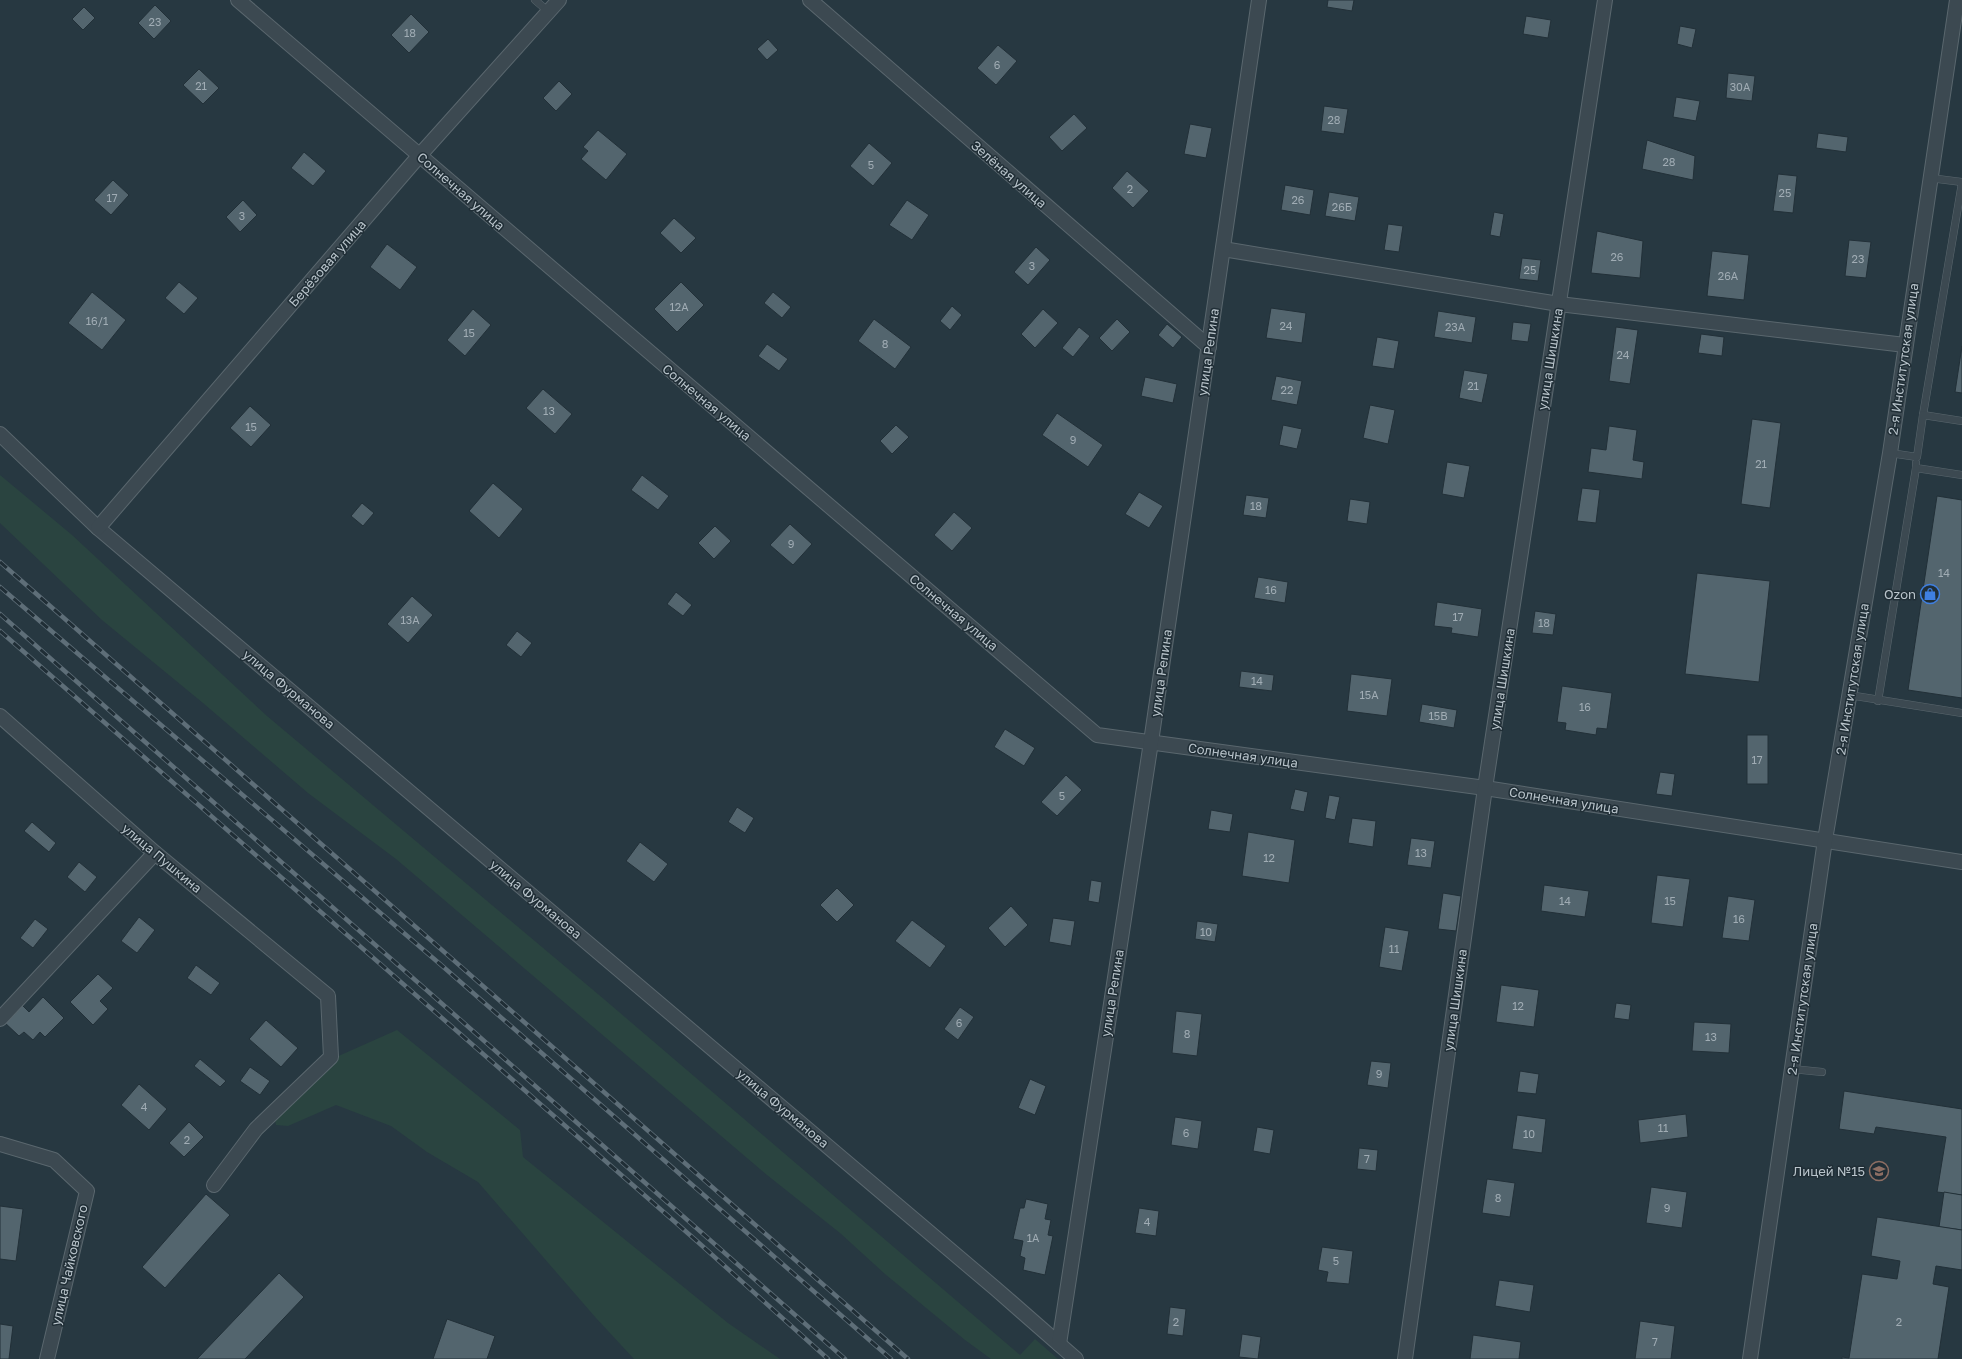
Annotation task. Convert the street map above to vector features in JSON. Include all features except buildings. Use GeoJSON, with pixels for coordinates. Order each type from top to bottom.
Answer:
{"type":"FeatureCollection","features":[{"type":"Feature","properties":{"kind":"street","name":"Солнечная улица"},"geometry":{"type":"LineString","coordinates":[[238,0],[1097,735],[1485,788],[1962,862]]}},
{"type":"Feature","properties":{"kind":"street","name":"Берёзовая улица"},"geometry":{"type":"LineString","coordinates":[[98,528],[420,156],[559,0]]}},
{"type":"Feature","properties":{"kind":"street","name":"Зелёная улица"},"geometry":{"type":"LineString","coordinates":[[810,0],[1208,347]]}},
{"type":"Feature","properties":{"kind":"street","name":"улица Репина"},"geometry":{"type":"LineString","coordinates":[[1059,1344],[1151,742],[1259,0]]}},
{"type":"Feature","properties":{"kind":"street","name":"улица Шишкина"},"geometry":{"type":"LineString","coordinates":[[1405,1359],[1485,788],[1605,0]]}},
{"type":"Feature","properties":{"kind":"street","name":"2-я Институтская улица"},"geometry":{"type":"LineString","coordinates":[[1750,1359],[1825,840],[1890,453],[1957,0]]}},
{"type":"Feature","properties":{"kind":"street"},"geometry":{"type":"LineString","coordinates":[[1223,249],[1559,304],[1905,345]]}},
{"type":"Feature","properties":{"kind":"street","name":"улица Фурманова"},"geometry":{"type":"LineString","coordinates":[[0,434],[98,528],[984,1279],[1076,1359]]}},
{"type":"Feature","properties":{"kind":"street","name":"улица Пушкина"},"geometry":{"type":"LineString","coordinates":[[0,716],[155,853],[328,996],[331,1057],[256,1129],[214,1186]]}},
{"type":"Feature","properties":{"kind":"street"},"geometry":{"type":"LineString","coordinates":[[0,1020],[155,853]]}},
{"type":"Feature","properties":{"kind":"street","name":"улица Чайковского"},"geometry":{"type":"LineString","coordinates":[[0,1144],[54,1160],[86,1191],[48,1359]]}},
{"type":"Feature","properties":{"kind":"lane"},"geometry":{"type":"LineString","coordinates":[[535,0],[548,12]]}},
{"type":"Feature","properties":{"kind":"lane"},"geometry":{"type":"LineString","coordinates":[[1878,701],[1916,468],[1923,415],[1962,182],[1930,178]]}},
{"type":"Feature","properties":{"kind":"lane"},"geometry":{"type":"LineString","coordinates":[[1923,415],[1962,421]]}},
{"type":"Feature","properties":{"kind":"lane"},"geometry":{"type":"LineString","coordinates":[[1890,453],[1917,457]]}},
{"type":"Feature","properties":{"kind":"lane"},"geometry":{"type":"LineString","coordinates":[[1916,468],[1962,475]]}},
{"type":"Feature","properties":{"kind":"lane"},"geometry":{"type":"LineString","coordinates":[[1849,696],[1962,713]]}},
{"type":"Feature","properties":{"kind":"lane"},"geometry":{"type":"LineString","coordinates":[[1792,1069],[1822,1072]]}},
{"type":"Feature","properties":{"kind":"green space"},"geometry":{"type":"Polygon","coordinates":[[[0,475],[72,535],[267,716],[605,1000],[1020,1355],[1035,1339],[1058,1359],[991,1359],[965,1340],[885,1274],[840,1233],[767,1175],[396,859],[308,793],[203,703],[102,620],[0,523],[0,475]]]}},
{"type":"Feature","properties":{"kind":"green space"},"geometry":{"type":"Polygon","coordinates":[[[397,1030],[520,1130],[523,1157],[728,1323],[780,1359],[634,1359],[596,1318],[478,1182],[427,1152],[391,1126],[336,1105],[288,1126],[276,1125],[274,1116],[334,1058],[397,1030]]]}},
{"type":"Feature","properties":{"kind":"railway"},"geometry":{"type":"LineString","coordinates":[[0,562],[908,1359]]}},
{"type":"Feature","properties":{"kind":"railway"},"geometry":{"type":"LineString","coordinates":[[0,587],[440,964],[891,1359]]}},
{"type":"Feature","properties":{"kind":"railway"},"geometry":{"type":"LineString","coordinates":[[0,614],[845,1359]]}},
{"type":"Feature","properties":{"kind":"railway"},"geometry":{"type":"LineString","coordinates":[[0,631],[699,1243],[828,1359]]}},
{"type":"Feature","properties":{"kind":"place","name":"Ozon"},"geometry":{"type":"Point","coordinates":[1930,594]}},
{"type":"Feature","properties":{"kind":"place","name":"Лицей №15"},"geometry":{"type":"Point","coordinates":[1879,1171]}}]}
